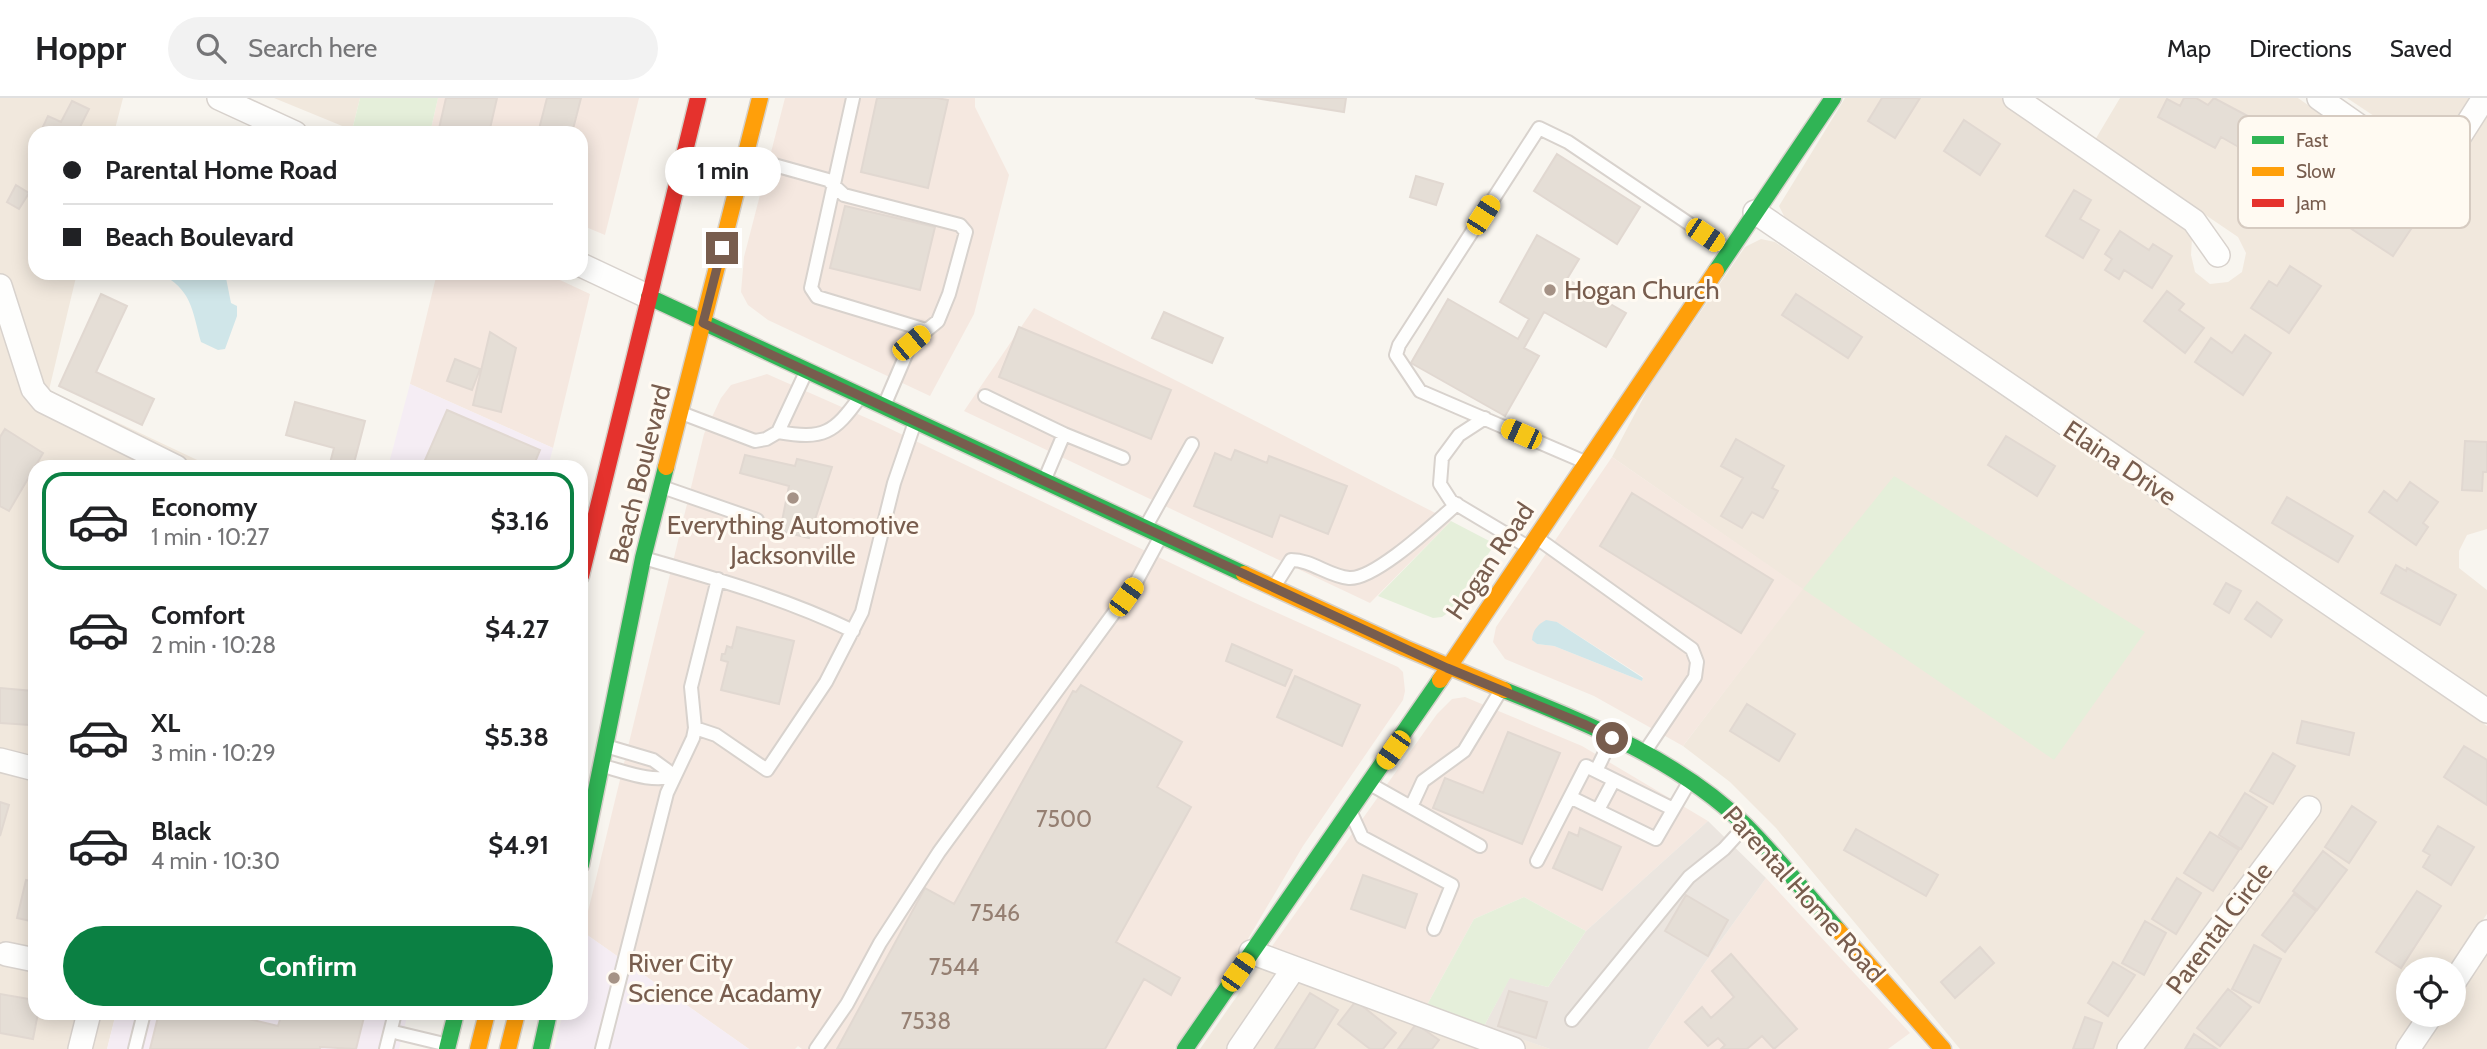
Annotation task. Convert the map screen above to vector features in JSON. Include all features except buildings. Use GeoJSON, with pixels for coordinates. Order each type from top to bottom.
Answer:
{"type":"FeatureCollection","features":[{"type":"Feature","properties":{"kind":"main road","name":"Beach Boulevard"},"geometry":{"type":"LineString","coordinates":[[588,547],[698,98]]}},
{"type":"Feature","properties":{"kind":"main road","name":"Beach Boulevard"},"geometry":{"type":"LineString","coordinates":[[588,830],[643,558],[760,98]]}},
{"type":"Feature","properties":{"kind":"main road","name":"Hogan Road"},"geometry":{"type":"LineString","coordinates":[[1185,1049],[1370,784],[1833,98]]}},
{"type":"Feature","properties":{"kind":"main road","name":"Parental Home Road"},"geometry":{"type":"LineString","coordinates":[[649,297],[1447,668],[1586,725],[1644,753],[1720,801],[1745,825],[1938,1047]]}},
{"type":"Feature","properties":{"kind":"main road"},"geometry":{"type":"LineString","coordinates":[[588,748],[643,558]]}},
{"type":"Feature","properties":{"kind":"main road"},"geometry":{"type":"LineString","coordinates":[[447,1047],[454,1020]]}},
{"type":"Feature","properties":{"kind":"main road"},"geometry":{"type":"LineString","coordinates":[[478,1049],[485,1020]]}},
{"type":"Feature","properties":{"kind":"main road"},"geometry":{"type":"LineString","coordinates":[[508,1049],[515,1020]]}},
{"type":"Feature","properties":{"kind":"main road"},"geometry":{"type":"LineString","coordinates":[[541,1049],[548,1020]]}},
{"type":"Feature","properties":{"kind":"street"},"geometry":{"type":"LineString","coordinates":[[219,98],[280,126]]}},
{"type":"Feature","properties":{"kind":"street"},"geometry":{"type":"LineString","coordinates":[[2015,98],[2194,221],[2218,255]]}},
{"type":"Feature","properties":{"kind":"street"},"geometry":{"type":"LineString","coordinates":[[2319,98],[2345,116]]}},
{"type":"Feature","properties":{"kind":"street"},"geometry":{"type":"LineString","coordinates":[[2470,120],[2484,98]]}},
{"type":"Feature","properties":{"kind":"street","name":"Elaina Drive"},"geometry":{"type":"LineString","coordinates":[[1755,212],[2487,711]]}},
{"type":"Feature","properties":{"kind":"street","name":"Parental Home Road"},"geometry":{"type":"LineString","coordinates":[[588,268],[649,297]]}},
{"type":"Feature","properties":{"kind":"street"},"geometry":{"type":"LineString","coordinates":[[0,286],[4,311],[33,389],[43,401],[162,460]]}},
{"type":"Feature","properties":{"kind":"street"},"geometry":{"type":"LineString","coordinates":[[0,760],[28,766]]}},
{"type":"Feature","properties":{"kind":"street","name":"Parental Circle"},"geometry":{"type":"LineString","coordinates":[[2129,1049],[2309,808]]}},
{"type":"Feature","properties":{"kind":"street"},"geometry":{"type":"LineString","coordinates":[[2466,964],[2487,932]]}},
{"type":"Feature","properties":{"kind":"street"},"geometry":{"type":"LineString","coordinates":[[1251,953],[1487,1045],[1513,1049]]}},
{"type":"Feature","properties":{"kind":"street"},"geometry":{"type":"LineString","coordinates":[[6,954],[28,959]]}},
{"type":"Feature","properties":{"kind":"street"},"geometry":{"type":"LineString","coordinates":[[1239,1049],[1294,968]]}},
{"type":"Feature","properties":{"kind":"street"},"geometry":{"type":"LineString","coordinates":[[80,1049],[87,1020]]}},
{"type":"Feature","properties":{"kind":"street"},"geometry":{"type":"LineString","coordinates":[[2408,1049],[2423,1027]]}},
{"type":"Feature","properties":{"kind":"lane"},"geometry":{"type":"LineString","coordinates":[[853,98],[811,288],[817,297],[926,330]]}},
{"type":"Feature","properties":{"kind":"lane"},"geometry":{"type":"LineString","coordinates":[[1585,462],[1420,391],[1396,355],[1399,345],[1539,128],[1568,142],[1728,250]]}},
{"type":"Feature","properties":{"kind":"lane"},"geometry":{"type":"LineString","coordinates":[[745,157],[828,180],[844,194],[960,225],[966,232],[949,294],[937,320],[911,343],[884,406]]}},
{"type":"Feature","properties":{"kind":"lane"},"geometry":{"type":"LineString","coordinates":[[680,413],[755,441],[766,439],[778,432],[807,371]]}},
{"type":"Feature","properties":{"kind":"lane"},"geometry":{"type":"LineString","coordinates":[[778,432],[811,435],[837,426],[861,396]]}},
{"type":"Feature","properties":{"kind":"lane"},"geometry":{"type":"LineString","coordinates":[[985,396],[1064,434],[1123,458]]}},
{"type":"Feature","properties":{"kind":"lane"},"geometry":{"type":"LineString","coordinates":[[1485,418],[1459,435],[1442,458],[1440,484],[1451,501],[1532,542],[1692,649],[1697,662],[1695,677],[1644,753]]}},
{"type":"Feature","properties":{"kind":"lane"},"geometry":{"type":"LineString","coordinates":[[695,728],[716,735],[767,770],[827,682],[853,631],[869,590],[894,483],[915,421]]}},
{"type":"Feature","properties":{"kind":"lane"},"geometry":{"type":"LineString","coordinates":[[1044,481],[1064,434]]}},
{"type":"Feature","properties":{"kind":"lane"},"geometry":{"type":"LineString","coordinates":[[1145,528],[1192,444]]}},
{"type":"Feature","properties":{"kind":"lane"},"geometry":{"type":"LineString","coordinates":[[661,486],[757,520]]}},
{"type":"Feature","properties":{"kind":"lane"},"geometry":{"type":"LineString","coordinates":[[1274,588],[1292,560],[1300,560],[1336,576],[1352,579],[1374,570],[1414,542],[1457,505]]}},
{"type":"Feature","properties":{"kind":"lane"},"geometry":{"type":"LineString","coordinates":[[816,1049],[847,1004],[880,943],[939,852],[1135,584],[1161,535]]}},
{"type":"Feature","properties":{"kind":"lane"},"geometry":{"type":"LineString","coordinates":[[643,558],[718,579],[804,608],[853,631]]}},
{"type":"Feature","properties":{"kind":"lane"},"geometry":{"type":"LineString","coordinates":[[602,1049],[667,793],[689,751],[695,728],[691,687],[718,579]]}},
{"type":"Feature","properties":{"kind":"lane"},"geometry":{"type":"LineString","coordinates":[[1411,807],[1423,780],[1464,751],[1501,690]]}},
{"type":"Feature","properties":{"kind":"lane"},"geometry":{"type":"LineString","coordinates":[[1596,771],[1612,738]]}},
{"type":"Feature","properties":{"kind":"lane"},"geometry":{"type":"LineString","coordinates":[[605,747],[653,760],[675,776]]}},
{"type":"Feature","properties":{"kind":"lane"},"geometry":{"type":"LineString","coordinates":[[601,765],[646,778],[675,776]]}},
{"type":"Feature","properties":{"kind":"lane"},"geometry":{"type":"LineString","coordinates":[[1537,861],[1586,766],[1674,809]]}},
{"type":"Feature","properties":{"kind":"lane"},"geometry":{"type":"LineString","coordinates":[[1598,810],[1614,780]]}},
{"type":"Feature","properties":{"kind":"lane"},"geometry":{"type":"LineString","coordinates":[[1570,797],[1656,839],[1690,780]]}},
{"type":"Feature","properties":{"kind":"lane"},"geometry":{"type":"LineString","coordinates":[[1370,784],[1480,846]]}},
{"type":"Feature","properties":{"kind":"lane"},"geometry":{"type":"LineString","coordinates":[[1350,811],[1362,837],[1452,885],[1434,929]]}},
{"type":"Feature","properties":{"kind":"lane"},"geometry":{"type":"LineString","coordinates":[[1572,1020],[1689,877],[1724,849],[1745,825]]}},
{"type":"Feature","properties":{"kind":"lane"},"geometry":{"type":"LineString","coordinates":[[135,1049],[142,1020]]}},
{"type":"Feature","properties":{"kind":"lane"},"geometry":{"type":"LineString","coordinates":[[386,1049],[394,1033],[395,1020]]}},
{"type":"Feature","properties":{"kind":"lane"},"geometry":{"type":"LineString","coordinates":[[394,1033],[447,1047]]}},
{"type":"Feature","properties":{"kind":"shaded area"},"geometry":{"type":"Polygon","coordinates":[[[0,98],[123,98],[116,126],[28,126],[28,280],[75,280],[49,390],[197,460],[28,460],[28,1020],[114,1020],[107,1049],[0,1049],[0,98]]]}},
{"type":"Feature","properties":{"kind":"shaded area"},"geometry":{"type":"Polygon","coordinates":[[[274,98],[360,98],[353,126],[342,126],[274,98]]]}},
{"type":"Feature","properties":{"kind":"shaded area"},"geometry":{"type":"Polygon","coordinates":[[[438,98],[639,98],[605,235],[588,228],[588,126],[432,126],[438,98]]]}},
{"type":"Feature","properties":{"kind":"shaded area"},"geometry":{"type":"Polygon","coordinates":[[[785,98],[975,98],[975,107],[1009,175],[974,314],[930,396],[768,320],[748,305],[741,292],[744,257],[785,98]]]}},
{"type":"Feature","properties":{"kind":"shaded area"},"geometry":{"type":"Polygon","coordinates":[[[1845,98],[2002,98],[2184,222],[2192,238],[2191,255],[2195,272],[2210,284],[2228,282],[2242,272],[2246,253],[2238,237],[2095,140],[2120,98],[2298,98],[2324,116],[2238,116],[2238,228],[2470,228],[2470,135],[2487,110],[2487,529],[2467,535],[2459,551],[2459,568],[2487,590],[2487,698],[1786,220],[1779,206],[1845,98]]]}},
{"type":"Feature","properties":{"kind":"shaded area"},"geometry":{"type":"Polygon","coordinates":[[[2347,98],[2472,98],[2460,116],[2374,116],[2347,98]]]}},
{"type":"Feature","properties":{"kind":"shaded area"},"geometry":{"type":"Polygon","coordinates":[[[1761,239],[1775,242],[2487,726],[2487,914],[2457,957],[2396,957],[2396,1027],[2410,1027],[2395,1049],[1960,1049],[1776,828],[1730,782],[1683,746],[1802,589],[1612,457],[1649,387],[1745,247],[1761,239]]]}},
{"type":"Feature","properties":{"kind":"shaded area"},"geometry":{"type":"Polygon","coordinates":[[[171,280],[226,280],[231,303],[237,306],[237,316],[225,349],[218,350],[201,342],[189,302],[171,280]]]}},
{"type":"Feature","properties":{"kind":"shaded area"},"geometry":{"type":"Polygon","coordinates":[[[435,280],[560,280],[590,294],[553,448],[410,384],[435,280]]]}},
{"type":"Feature","properties":{"kind":"shaded area"},"geometry":{"type":"Polygon","coordinates":[[[1034,308],[1451,521],[1370,603],[964,411],[1034,308]]]}},
{"type":"Feature","properties":{"kind":"shaded area"},"geometry":{"type":"Polygon","coordinates":[[[767,374],[878,423],[1242,597],[1398,667],[1403,672],[1403,700],[1303,846],[1242,949],[1174,1049],[802,1049],[798,1046],[795,1049],[749,1049],[588,936],[588,911],[704,434],[721,398],[731,385],[767,374]]]}},
{"type":"Feature","properties":{"kind":"shaded area"},"geometry":{"type":"Polygon","coordinates":[[[410,384],[553,448],[550,460],[390,460],[410,384]]]}},
{"type":"Feature","properties":{"kind":"shaded area"},"geometry":{"type":"Polygon","coordinates":[[[1612,457],[1803,589],[1683,746],[1594,696],[1505,659],[1493,642],[1496,627],[1612,457]],[[1557,622],[1532,639],[1537,644],[1554,646],[1642,681],[1643,677],[1557,622]]]}},
{"type":"Feature","properties":{"kind":"shaded area"},"geometry":{"type":"Polygon","coordinates":[[[1546,620],[1557,622],[1643,678],[1642,681],[1554,646],[1537,644],[1532,640],[1533,633],[1546,620]]]}},
{"type":"Feature","properties":{"kind":"shaded area"},"geometry":{"type":"Polygon","coordinates":[[[1465,697],[1582,746],[1708,821],[1586,931],[1524,897],[1474,919],[1427,1005],[1270,949],[1437,714],[1452,699],[1465,697]]]}},
{"type":"Feature","properties":{"kind":"shaded area"},"geometry":{"type":"Polygon","coordinates":[[[1708,821],[1766,878],[1704,964],[1648,1049],[1550,1049],[1484,1026],[1510,977],[1548,987],[1586,931],[1708,821]]]}},
{"type":"Feature","properties":{"kind":"shaded area"},"geometry":{"type":"Polygon","coordinates":[[[1766,878],[1910,1033],[1888,1049],[1648,1049],[1704,964],[1766,878]]]}},
{"type":"Feature","properties":{"kind":"shaded area","name":"River City Science Acadamy"},"geometry":{"type":"Polygon","coordinates":[[[588,936],[749,1049],[554,1049],[561,1020],[588,1020],[588,936]]]}},
{"type":"Feature","properties":{"kind":"shaded area"},"geometry":{"type":"Polygon","coordinates":[[[2487,946],[2487,1049],[2417,1049],[2432,1027],[2466,1027],[2466,977],[2487,946]]]}},
{"type":"Feature","properties":{"kind":"shaded area"},"geometry":{"type":"Polygon","coordinates":[[[1270,949],[1550,1049],[1200,1049],[1270,949]]]}},
{"type":"Feature","properties":{"kind":"shaded area"},"geometry":{"type":"Polygon","coordinates":[[[114,1020],[406,1020],[399,1049],[107,1049],[114,1020]]]}},
{"type":"Feature","properties":{"kind":"green space"},"geometry":{"type":"Polygon","coordinates":[[[360,98],[438,98],[432,126],[353,126],[360,98]]]}},
{"type":"Feature","properties":{"kind":"green space"},"geometry":{"type":"Polygon","coordinates":[[[1894,476],[2145,632],[2054,760],[1803,589],[1894,476]]]}},
{"type":"Feature","properties":{"kind":"green space"},"geometry":{"type":"Polygon","coordinates":[[[1451,521],[1495,544],[1449,612],[1442,617],[1433,618],[1378,596],[1451,521]]]}},
{"type":"Feature","properties":{"kind":"green space"},"geometry":{"type":"Polygon","coordinates":[[[1524,897],[1586,931],[1548,987],[1510,978],[1484,1026],[1427,1005],[1474,919],[1524,897]]]}},
{"type":"Feature","properties":{"kind":"traffic: fast"},"geometry":{"type":"LineString","coordinates":[[1716,271],[1833,98]]}},
{"type":"Feature","properties":{"kind":"traffic: fast"},"geometry":{"type":"LineString","coordinates":[[649,297],[1244,574]]}},
{"type":"Feature","properties":{"kind":"traffic: fast"},"geometry":{"type":"LineString","coordinates":[[588,830],[643,558],[666,467]]}},
{"type":"Feature","properties":{"kind":"traffic: fast"},"geometry":{"type":"LineString","coordinates":[[1185,1049],[1440,680]]}},
{"type":"Feature","properties":{"kind":"traffic: fast"},"geometry":{"type":"LineString","coordinates":[[1504,690],[1631,746],[1691,781],[1745,825],[1838,930]]}},
{"type":"Feature","properties":{"kind":"traffic: fast"},"geometry":{"type":"LineString","coordinates":[[447,1049],[454,1020]]}},
{"type":"Feature","properties":{"kind":"traffic: fast"},"geometry":{"type":"LineString","coordinates":[[541,1049],[547,1020]]}},
{"type":"Feature","properties":{"kind":"traffic: slow"},"geometry":{"type":"LineString","coordinates":[[666,467],[760,98]]}},
{"type":"Feature","properties":{"kind":"traffic: slow"},"geometry":{"type":"LineString","coordinates":[[1440,680],[1716,271]]}},
{"type":"Feature","properties":{"kind":"traffic: slow"},"geometry":{"type":"LineString","coordinates":[[1244,574],[1504,690]]}},
{"type":"Feature","properties":{"kind":"traffic: slow"},"geometry":{"type":"LineString","coordinates":[[1838,930],[1943,1049]]}},
{"type":"Feature","properties":{"kind":"traffic: slow"},"geometry":{"type":"LineString","coordinates":[[478,1049],[485,1020]]}},
{"type":"Feature","properties":{"kind":"traffic: slow"},"geometry":{"type":"LineString","coordinates":[[508,1049],[515,1020]]}},
{"type":"Feature","properties":{"kind":"traffic: jam"},"geometry":{"type":"LineString","coordinates":[[588,547],[698,98]]}},
{"type":"Feature","properties":{"kind":"place","name":"Hogan Church"},"geometry":{"type":"Point","coordinates":[1550,290]}},
{"type":"Feature","properties":{"kind":"place","name":"Everything Automotive Jacksonville"},"geometry":{"type":"Point","coordinates":[793,498]}},
{"type":"Feature","properties":{"kind":"place","name":"River City Science Acadamy"},"geometry":{"type":"Point","coordinates":[614,978]}},
{"type":"Feature","properties":{"kind":"route"},"geometry":{"type":"LineString","coordinates":[[722,248],[703,323],[1447,668],[1612,738]]}}]}
